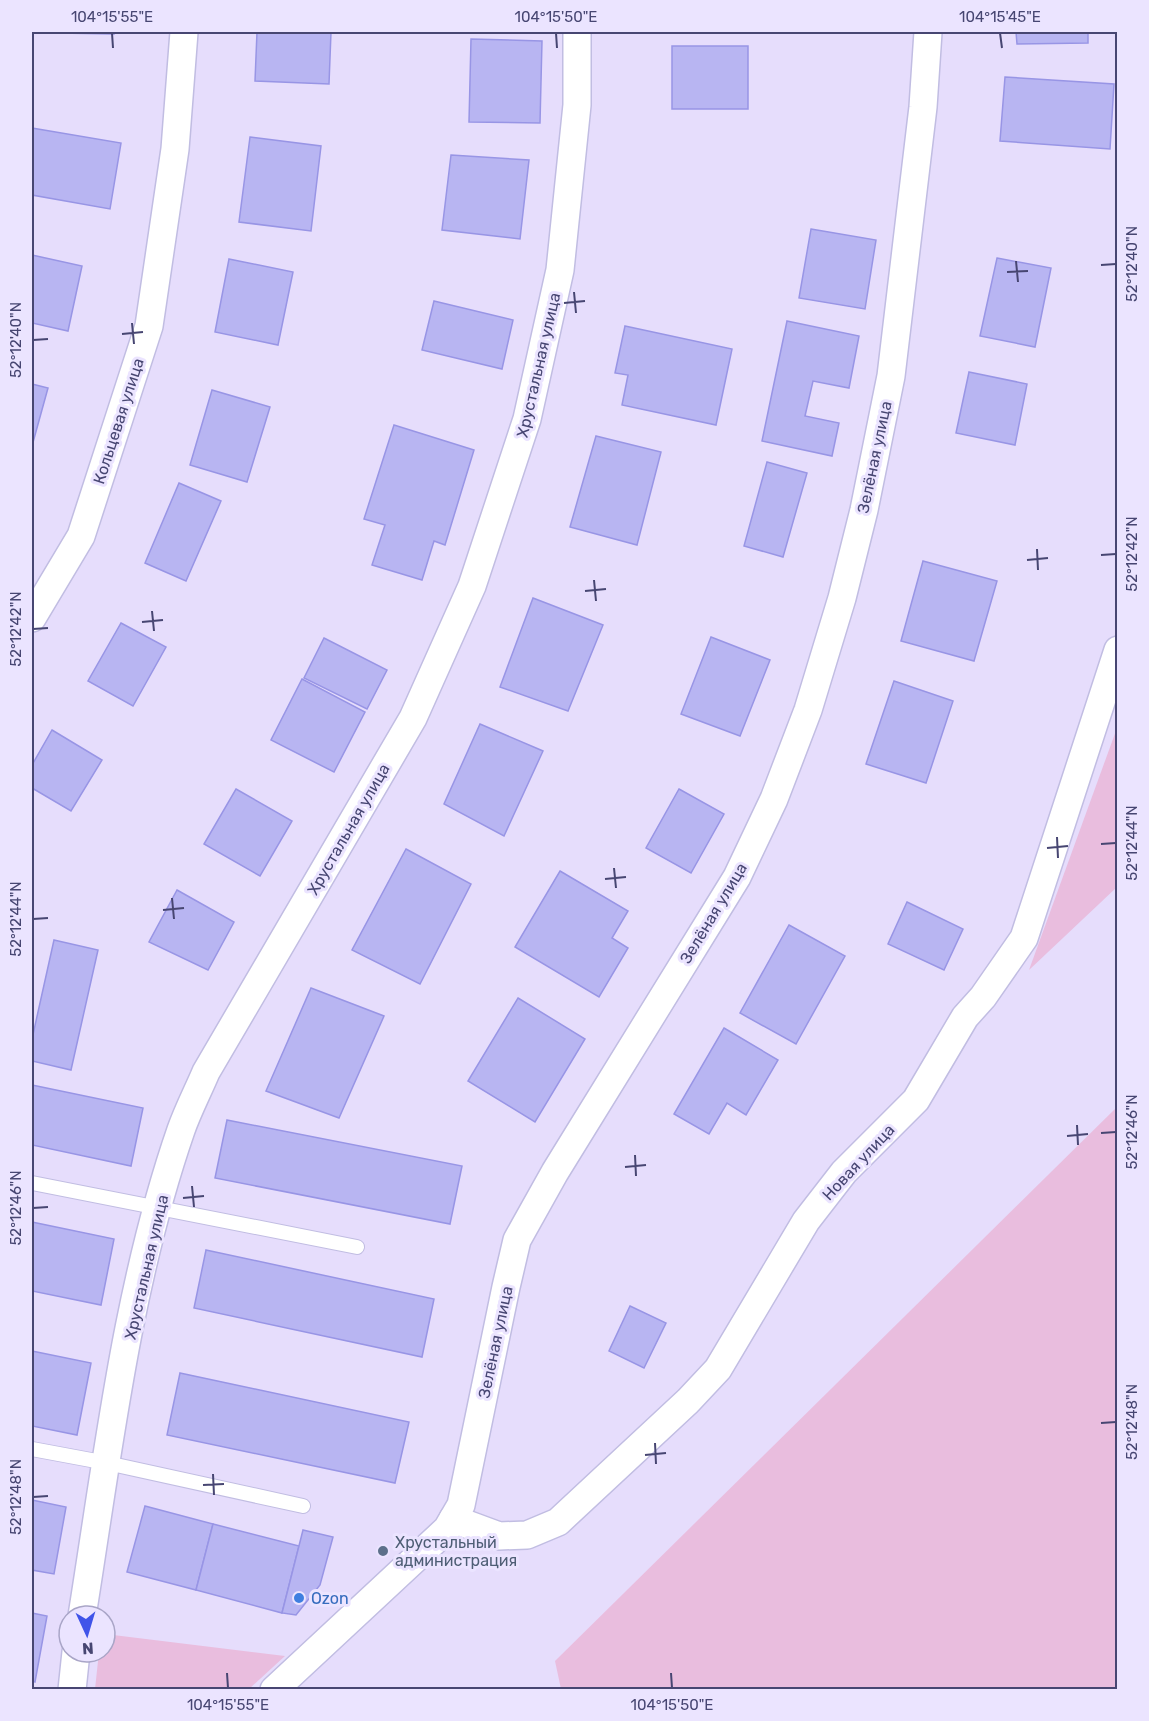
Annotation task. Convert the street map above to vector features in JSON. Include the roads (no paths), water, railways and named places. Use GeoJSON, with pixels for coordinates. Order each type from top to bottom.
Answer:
{"type":"FeatureCollection","features":[{"type":"Feature","properties":{"kind":"street","name":"Кольцевая улица"},"geometry":{"type":"LineString","coordinates":[[32,618],[81,536],[148,326],[175,149],[184,32]]}},
{"type":"Feature","properties":{"kind":"street","name":"Хрустальная улица"},"geometry":{"type":"LineString","coordinates":[[84,1604],[141,1276],[182,1129],[206,1072],[413,718],[472,586],[527,419],[560,270],[577,105],[577,32]]}},
{"type":"Feature","properties":{"kind":"street","name":"Зелёная улица"},"geometry":{"type":"LineString","coordinates":[[274,1689],[447,1529],[461,1505],[517,1240],[555,1172],[737,877],[774,799],[808,710],[842,597],[864,510],[891,376],[923,108],[928,32]]}},
{"type":"Feature","properties":{"kind":"street","name":"Новая улица"},"geometry":{"type":"LineString","coordinates":[[453,1519],[499,1536],[527,1535],[558,1522],[688,1401],[718,1369],[806,1221],[844,1172],[916,1100],[965,1017],[983,997],[1024,938],[1118,650]]}},
{"type":"Feature","properties":{"kind":"street"},"geometry":{"type":"LineString","coordinates":[[72,1689],[75,1664]]}},
{"type":"Feature","properties":{"kind":"lane"},"geometry":{"type":"LineString","coordinates":[[32,1183],[357,1247]]}},
{"type":"Feature","properties":{"kind":"lane"},"geometry":{"type":"LineString","coordinates":[[32,1449],[303,1506]]}},
{"type":"Feature","properties":{"kind":"place","name":"Хрустальный администрация"},"geometry":{"type":"Point","coordinates":[383,1551]}},
{"type":"Feature","properties":{"kind":"place","name":"Ozon"},"geometry":{"type":"Point","coordinates":[299,1598]}}]}
